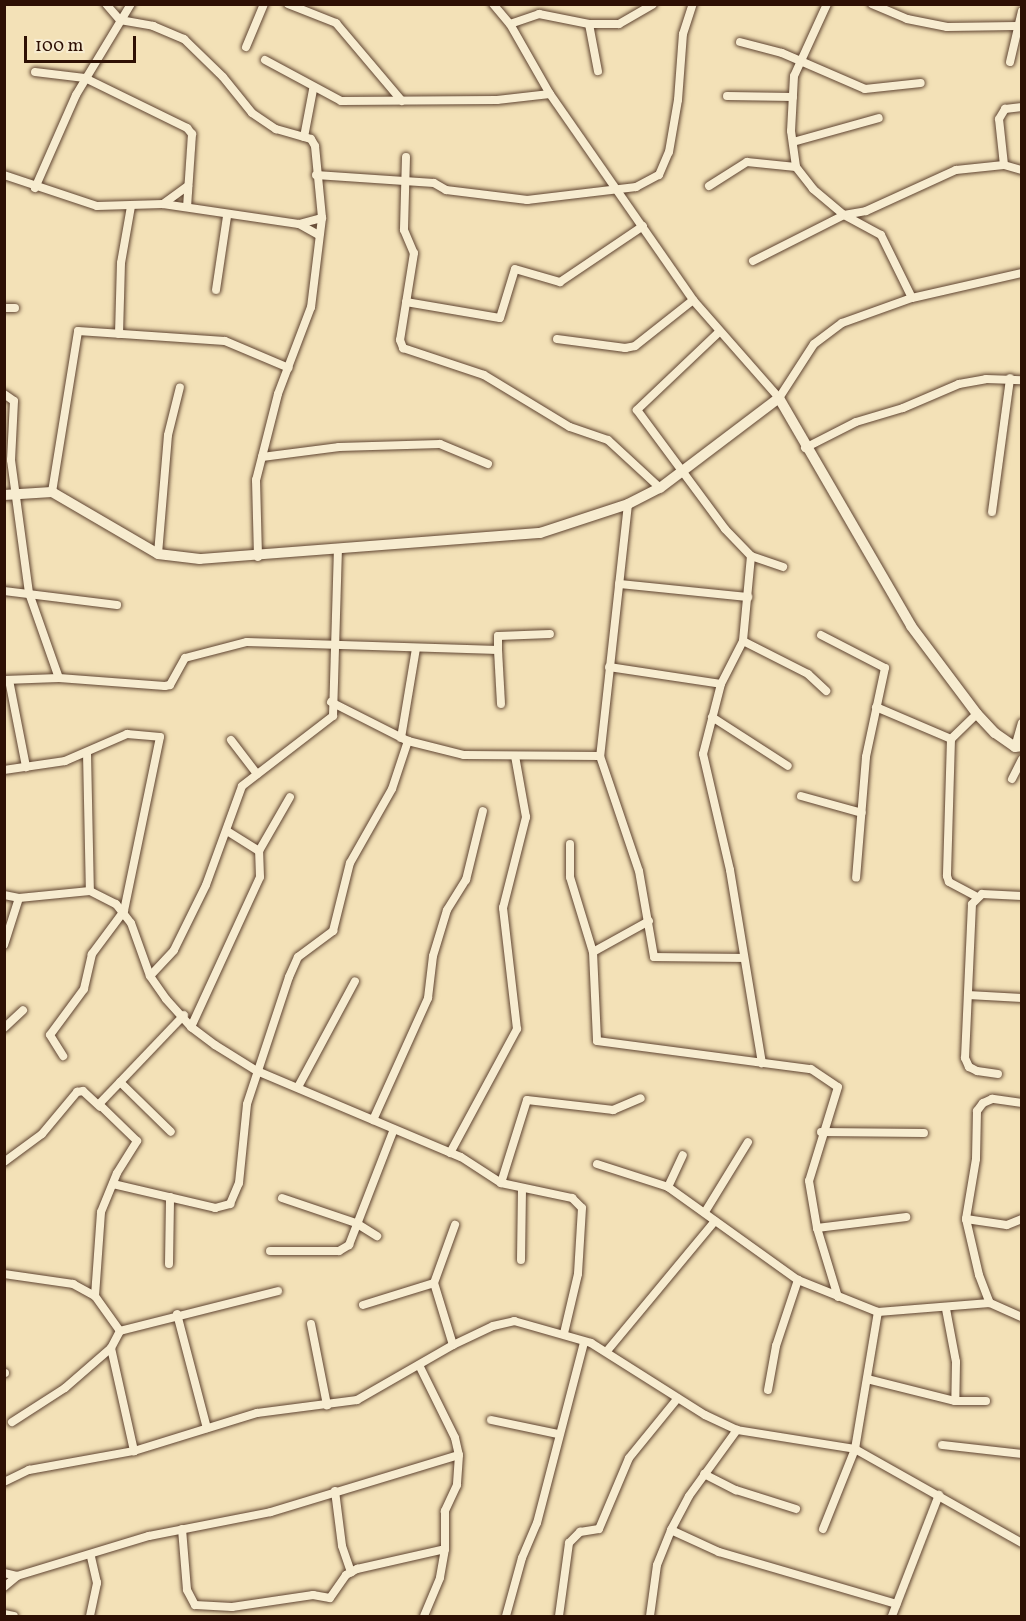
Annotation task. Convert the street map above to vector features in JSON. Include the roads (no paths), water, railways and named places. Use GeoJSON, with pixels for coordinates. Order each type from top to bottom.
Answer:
{"type":"FeatureCollection","features":[{"type":"Feature","properties":{"kind":"street"},"geometry":{"type":"LineString","coordinates":[[106,4],[120,20],[153,26],[184,39],[223,77],[252,113],[276,129],[304,137],[315,146],[316,175],[322,218],[310,307],[262,457],[256,489],[258,557]]}},
{"type":"Feature","properties":{"kind":"street"},"geometry":{"type":"LineString","coordinates":[[35,188],[85,78],[131,4]]}},
{"type":"Feature","properties":{"kind":"street"},"geometry":{"type":"LineString","coordinates":[[246,47],[264,4]]}},
{"type":"Feature","properties":{"kind":"street"},"geometry":{"type":"LineString","coordinates":[[288,4],[336,23],[402,101]]}},
{"type":"Feature","properties":{"kind":"street"},"geometry":{"type":"LineString","coordinates":[[493,4],[510,24],[550,94],[693,300],[718,333],[779,398],[805,448],[861,537],[911,626],[977,714],[1018,746],[1022,723]]}},
{"type":"Feature","properties":{"kind":"street"},"geometry":{"type":"LineString","coordinates":[[510,24],[539,14],[590,24],[619,24],[653,4]]}},
{"type":"Feature","properties":{"kind":"street"},"geometry":{"type":"LineString","coordinates":[[316,175],[404,183],[434,183],[446,190],[527,200],[615,187],[636,187],[659,175],[669,152],[678,100],[683,34],[693,4]]}},
{"type":"Feature","properties":{"kind":"street"},"geometry":{"type":"LineString","coordinates":[[827,4],[797,63],[793,97],[793,142],[796,167],[813,189],[844,215],[881,235],[912,298]]}},
{"type":"Feature","properties":{"kind":"street"},"geometry":{"type":"LineString","coordinates":[[872,4],[907,19],[947,27],[1019,26]]}},
{"type":"Feature","properties":{"kind":"street"},"geometry":{"type":"LineString","coordinates":[[1010,62],[1022,11]]}},
{"type":"Feature","properties":{"kind":"street"},"geometry":{"type":"LineString","coordinates":[[590,24],[598,71]]}},
{"type":"Feature","properties":{"kind":"street"},"geometry":{"type":"LineString","coordinates":[[740,42],[782,53],[797,63],[865,89],[921,83]]}},
{"type":"Feature","properties":{"kind":"street"},"geometry":{"type":"LineString","coordinates":[[265,60],[313,90],[340,101],[497,100],[550,94]]}},
{"type":"Feature","properties":{"kind":"street"},"geometry":{"type":"LineString","coordinates":[[35,72],[85,78],[187,128],[192,134],[187,207]]}},
{"type":"Feature","properties":{"kind":"street"},"geometry":{"type":"LineString","coordinates":[[304,137],[313,90]]}},
{"type":"Feature","properties":{"kind":"street"},"geometry":{"type":"LineString","coordinates":[[727,96],[793,97]]}},
{"type":"Feature","properties":{"kind":"street"},"geometry":{"type":"LineString","coordinates":[[1004,165],[999,119],[1005,109],[1022,107]]}},
{"type":"Feature","properties":{"kind":"street"},"geometry":{"type":"LineString","coordinates":[[793,142],[879,118]]}},
{"type":"Feature","properties":{"kind":"street"},"geometry":{"type":"LineString","coordinates":[[406,157],[404,230],[414,253],[400,340],[403,348],[484,375],[570,427],[608,440],[660,488]]}},
{"type":"Feature","properties":{"kind":"street"},"geometry":{"type":"LineString","coordinates":[[709,186],[741,164],[796,167]]}},
{"type":"Feature","properties":{"kind":"street"},"geometry":{"type":"LineString","coordinates":[[753,261],[844,215],[866,211],[963,168],[1004,165],[1022,170]]}},
{"type":"Feature","properties":{"kind":"street"},"geometry":{"type":"LineString","coordinates":[[4,175],[35,188],[97,206],[164,204],[227,216],[299,224],[322,218]]}},
{"type":"Feature","properties":{"kind":"street"},"geometry":{"type":"LineString","coordinates":[[164,204],[188,186]]}},
{"type":"Feature","properties":{"kind":"street"},"geometry":{"type":"LineString","coordinates":[[120,334],[121,263],[131,206]]}},
{"type":"Feature","properties":{"kind":"street"},"geometry":{"type":"LineString","coordinates":[[216,290],[227,216]]}},
{"type":"Feature","properties":{"kind":"street"},"geometry":{"type":"LineString","coordinates":[[299,224],[319,235]]}},
{"type":"Feature","properties":{"kind":"street"},"geometry":{"type":"LineString","coordinates":[[406,302],[500,318],[515,269],[560,282],[643,226]]}},
{"type":"Feature","properties":{"kind":"street"},"geometry":{"type":"LineString","coordinates":[[4,495],[51,492],[158,554],[200,559],[258,557],[540,533],[628,504],[683,473],[779,398],[814,344],[842,323],[912,298],[1022,273]]}},
{"type":"Feature","properties":{"kind":"street"},"geometry":{"type":"LineString","coordinates":[[557,339],[625,348],[635,346],[693,300]]}},
{"type":"Feature","properties":{"kind":"street"},"geometry":{"type":"LineString","coordinates":[[4,308],[15,308]]}},
{"type":"Feature","properties":{"kind":"street"},"geometry":{"type":"LineString","coordinates":[[51,492],[78,331],[225,341],[289,368]]}},
{"type":"Feature","properties":{"kind":"street"},"geometry":{"type":"LineString","coordinates":[[718,333],[636,410],[683,473],[751,556],[783,567]]}},
{"type":"Feature","properties":{"kind":"street"},"geometry":{"type":"LineString","coordinates":[[805,448],[856,423],[903,408],[959,384],[1011,378],[1022,380]]}},
{"type":"Feature","properties":{"kind":"street"},"geometry":{"type":"LineString","coordinates":[[992,512],[1011,378]]}},
{"type":"Feature","properties":{"kind":"street"},"geometry":{"type":"LineString","coordinates":[[158,554],[168,435],[180,387]]}},
{"type":"Feature","properties":{"kind":"street"},"geometry":{"type":"LineString","coordinates":[[4,394],[14,401],[11,460],[29,593],[59,678]]}},
{"type":"Feature","properties":{"kind":"street"},"geometry":{"type":"LineString","coordinates":[[262,457],[339,447],[440,444],[488,464]]}},
{"type":"Feature","properties":{"kind":"street"},"geometry":{"type":"LineString","coordinates":[[628,504],[600,756],[639,872],[654,957],[744,958]]}},
{"type":"Feature","properties":{"kind":"street"},"geometry":{"type":"LineString","coordinates":[[150,976],[174,950],[228,832],[242,786],[333,716],[331,702],[338,550]]}},
{"type":"Feature","properties":{"kind":"street"},"geometry":{"type":"LineString","coordinates":[[751,556],[743,641],[721,684],[703,754],[730,870],[762,1063]]}},
{"type":"Feature","properties":{"kind":"street"},"geometry":{"type":"LineString","coordinates":[[619,584],[748,597]]}},
{"type":"Feature","properties":{"kind":"street"},"geometry":{"type":"LineString","coordinates":[[4,591],[117,605]]}},
{"type":"Feature","properties":{"kind":"street"},"geometry":{"type":"LineString","coordinates":[[501,704],[498,636],[550,633]]}},
{"type":"Feature","properties":{"kind":"street"},"geometry":{"type":"LineString","coordinates":[[821,635],[885,668],[866,757],[856,878]]}},
{"type":"Feature","properties":{"kind":"street"},"geometry":{"type":"LineString","coordinates":[[743,641],[808,674],[826,691]]}},
{"type":"Feature","properties":{"kind":"street"},"geometry":{"type":"LineString","coordinates":[[26,767],[7,680],[59,678],[165,686],[170,685],[185,658],[236,643],[333,643],[498,650]]}},
{"type":"Feature","properties":{"kind":"street"},"geometry":{"type":"LineString","coordinates":[[113,1184],[215,1208],[230,1204],[239,1183],[247,1104],[298,957],[333,931],[350,863],[392,789],[404,739],[416,648]]}},
{"type":"Feature","properties":{"kind":"street"},"geometry":{"type":"LineString","coordinates":[[609,667],[721,684]]}},
{"type":"Feature","properties":{"kind":"street"},"geometry":{"type":"LineString","coordinates":[[331,702],[404,739],[464,754],[600,756]]}},
{"type":"Feature","properties":{"kind":"street"},"geometry":{"type":"LineString","coordinates":[[876,707],[951,739]]}},
{"type":"Feature","properties":{"kind":"street"},"geometry":{"type":"LineString","coordinates":[[977,714],[951,739],[947,876],[949,882],[977,897],[1022,896]]}},
{"type":"Feature","properties":{"kind":"street"},"geometry":{"type":"LineString","coordinates":[[712,717],[788,766]]}},
{"type":"Feature","properties":{"kind":"street"},"geometry":{"type":"LineString","coordinates":[[4,770],[87,753],[127,734],[160,737],[124,911],[92,954],[84,989],[50,1035],[63,1056]]}},
{"type":"Feature","properties":{"kind":"street"},"geometry":{"type":"LineString","coordinates":[[231,740],[256,774]]}},
{"type":"Feature","properties":{"kind":"street"},"geometry":{"type":"LineString","coordinates":[[87,753],[90,891]]}},
{"type":"Feature","properties":{"kind":"street"},"geometry":{"type":"LineString","coordinates":[[450,1153],[517,1029],[503,908],[526,817],[515,756]]}},
{"type":"Feature","properties":{"kind":"street"},"geometry":{"type":"LineString","coordinates":[[1012,779],[1022,759]]}},
{"type":"Feature","properties":{"kind":"street"},"geometry":{"type":"LineString","coordinates":[[801,796],[862,813]]}},
{"type":"Feature","properties":{"kind":"street"},"geometry":{"type":"LineString","coordinates":[[191,1027],[260,877],[259,851],[290,797]]}},
{"type":"Feature","properties":{"kind":"street"},"geometry":{"type":"LineString","coordinates":[[373,1120],[428,998],[433,956],[447,910],[466,880],[483,811]]}},
{"type":"Feature","properties":{"kind":"street"},"geometry":{"type":"LineString","coordinates":[[228,832],[259,851]]}},
{"type":"Feature","properties":{"kind":"street"},"geometry":{"type":"LineString","coordinates":[[570,844],[570,877],[593,952],[597,1041],[811,1069],[838,1087],[821,1132],[809,1181],[817,1228],[838,1297]]}},
{"type":"Feature","properties":{"kind":"street"},"geometry":{"type":"LineString","coordinates":[[4,895],[19,898],[90,891],[124,911],[150,976],[184,1015],[191,1027],[257,1071],[450,1153],[501,1183],[522,1190],[564,1195],[582,1208],[578,1274],[564,1333]]}},
{"type":"Feature","properties":{"kind":"street"},"geometry":{"type":"LineString","coordinates":[[977,897],[972,904],[965,1058],[969,1067],[977,1071],[998,1074]]}},
{"type":"Feature","properties":{"kind":"street"},"geometry":{"type":"LineString","coordinates":[[4,945],[19,898]]}},
{"type":"Feature","properties":{"kind":"street"},"geometry":{"type":"LineString","coordinates":[[593,952],[649,921]]}},
{"type":"Feature","properties":{"kind":"street"},"geometry":{"type":"LineString","coordinates":[[298,1087],[355,981]]}},
{"type":"Feature","properties":{"kind":"street"},"geometry":{"type":"LineString","coordinates":[[968,995],[1022,998]]}},
{"type":"Feature","properties":{"kind":"street"},"geometry":{"type":"LineString","coordinates":[[4,1028],[23,1010]]}},
{"type":"Feature","properties":{"kind":"street"},"geometry":{"type":"LineString","coordinates":[[100,1108],[101,1100],[184,1015]]}},
{"type":"Feature","properties":{"kind":"street"},"geometry":{"type":"LineString","coordinates":[[120,1082],[171,1132]]}},
{"type":"Feature","properties":{"kind":"street"},"geometry":{"type":"LineString","coordinates":[[5,1161],[42,1134],[77,1092],[83,1091],[100,1108],[134,1134],[136,1141],[100,1212],[95,1296]]}},
{"type":"Feature","properties":{"kind":"street"},"geometry":{"type":"LineString","coordinates":[[501,1183],[527,1100],[613,1110],[641,1098]]}},
{"type":"Feature","properties":{"kind":"street"},"geometry":{"type":"LineString","coordinates":[[990,1303],[979,1275],[966,1219],[976,1159],[977,1111],[983,1103],[992,1099],[1022,1103]]}},
{"type":"Feature","properties":{"kind":"street"},"geometry":{"type":"LineString","coordinates":[[270,1251],[339,1251],[349,1245],[394,1129]]}},
{"type":"Feature","properties":{"kind":"street"},"geometry":{"type":"LineString","coordinates":[[821,1132],[924,1133]]}},
{"type":"Feature","properties":{"kind":"street"},"geometry":{"type":"LineString","coordinates":[[705,1212],[748,1142]]}},
{"type":"Feature","properties":{"kind":"street"},"geometry":{"type":"LineString","coordinates":[[668,1187],[683,1155]]}},
{"type":"Feature","properties":{"kind":"street"},"geometry":{"type":"LineString","coordinates":[[597,1164],[668,1187],[798,1280],[878,1312],[946,1309],[990,1303],[1022,1317]]}},
{"type":"Feature","properties":{"kind":"street"},"geometry":{"type":"LineString","coordinates":[[521,1260],[522,1190]]}},
{"type":"Feature","properties":{"kind":"street"},"geometry":{"type":"LineString","coordinates":[[168,1264],[170,1197]]}},
{"type":"Feature","properties":{"kind":"street"},"geometry":{"type":"LineString","coordinates":[[282,1197],[356,1223],[378,1236]]}},
{"type":"Feature","properties":{"kind":"street"},"geometry":{"type":"LineString","coordinates":[[817,1228],[906,1217]]}},
{"type":"Feature","properties":{"kind":"street"},"geometry":{"type":"LineString","coordinates":[[966,1219],[1007,1225],[1022,1219]]}},
{"type":"Feature","properties":{"kind":"street"},"geometry":{"type":"LineString","coordinates":[[607,1351],[715,1221]]}},
{"type":"Feature","properties":{"kind":"street"},"geometry":{"type":"LineString","coordinates":[[453,1345],[434,1283],[455,1225]]}},
{"type":"Feature","properties":{"kind":"street"},"geometry":{"type":"LineString","coordinates":[[4,1274],[73,1284],[95,1296],[120,1331]]}},
{"type":"Feature","properties":{"kind":"street"},"geometry":{"type":"LineString","coordinates":[[768,1390],[776,1346],[798,1280]]}},
{"type":"Feature","properties":{"kind":"street"},"geometry":{"type":"LineString","coordinates":[[363,1305],[434,1283]]}},
{"type":"Feature","properties":{"kind":"street"},"geometry":{"type":"LineString","coordinates":[[12,1422],[36,1410],[111,1348],[120,1331],[177,1314],[278,1291]]}},
{"type":"Feature","properties":{"kind":"street"},"geometry":{"type":"LineString","coordinates":[[946,1309],[956,1362],[955,1401]]}},
{"type":"Feature","properties":{"kind":"street"},"geometry":{"type":"LineString","coordinates":[[823,1529],[855,1449],[878,1312]]}},
{"type":"Feature","properties":{"kind":"street"},"geometry":{"type":"LineString","coordinates":[[177,1314],[207,1428]]}},
{"type":"Feature","properties":{"kind":"street"},"geometry":{"type":"LineString","coordinates":[[4,1482],[29,1470],[134,1451],[257,1413],[327,1405],[368,1396],[453,1345],[505,1322],[564,1333],[607,1351],[678,1398],[737,1430],[855,1449],[1022,1543]]}},
{"type":"Feature","properties":{"kind":"street"},"geometry":{"type":"LineString","coordinates":[[311,1324],[327,1405]]}},
{"type":"Feature","properties":{"kind":"street"},"geometry":{"type":"LineString","coordinates":[[506,1617],[522,1558],[537,1523],[558,1434],[584,1342]]}},
{"type":"Feature","properties":{"kind":"street"},"geometry":{"type":"LineString","coordinates":[[111,1348],[134,1451]]}},
{"type":"Feature","properties":{"kind":"street"},"geometry":{"type":"LineString","coordinates":[[419,1365],[455,1438],[459,1455],[457,1485],[445,1511],[445,1549],[440,1578],[424,1617]]}},
{"type":"Feature","properties":{"kind":"street"},"geometry":{"type":"LineString","coordinates":[[867,1379],[955,1401],[986,1401]]}},
{"type":"Feature","properties":{"kind":"street"},"geometry":{"type":"LineString","coordinates":[[559,1617],[569,1543],[580,1532],[598,1528],[629,1458],[678,1398]]}},
{"type":"Feature","properties":{"kind":"street"},"geometry":{"type":"LineString","coordinates":[[491,1420],[558,1434]]}},
{"type":"Feature","properties":{"kind":"street"},"geometry":{"type":"LineString","coordinates":[[650,1617],[657,1565],[671,1530],[704,1474],[737,1430]]}},
{"type":"Feature","properties":{"kind":"street"},"geometry":{"type":"LineString","coordinates":[[942,1445],[1022,1454]]}},
{"type":"Feature","properties":{"kind":"street"},"geometry":{"type":"LineString","coordinates":[[4,1587],[17,1576],[91,1556],[149,1536],[271,1512],[459,1455]]}},
{"type":"Feature","properties":{"kind":"street"},"geometry":{"type":"LineString","coordinates":[[704,1474],[736,1490],[796,1509]]}},
{"type":"Feature","properties":{"kind":"street"},"geometry":{"type":"LineString","coordinates":[[335,1491],[342,1546],[351,1572]]}},
{"type":"Feature","properties":{"kind":"street"},"geometry":{"type":"LineString","coordinates":[[892,1617],[939,1495]]}},
{"type":"Feature","properties":{"kind":"street"},"geometry":{"type":"LineString","coordinates":[[182,1529],[187,1590],[195,1605],[232,1607],[304,1596],[330,1598],[351,1572],[445,1549]]}},
{"type":"Feature","properties":{"kind":"street"},"geometry":{"type":"LineString","coordinates":[[671,1530],[719,1552],[897,1604]]}},
{"type":"Feature","properties":{"kind":"street"},"geometry":{"type":"LineString","coordinates":[[90,1617],[97,1583],[91,1556]]}},
{"type":"Feature","properties":{"kind":"street"},"geometry":{"type":"LineString","coordinates":[[4,1573],[17,1576]]}},
{"type":"Feature","properties":{"kind":"street"},"geometry":{"type":"LineString","coordinates":[[4,1614],[14,1617]]}}]}
